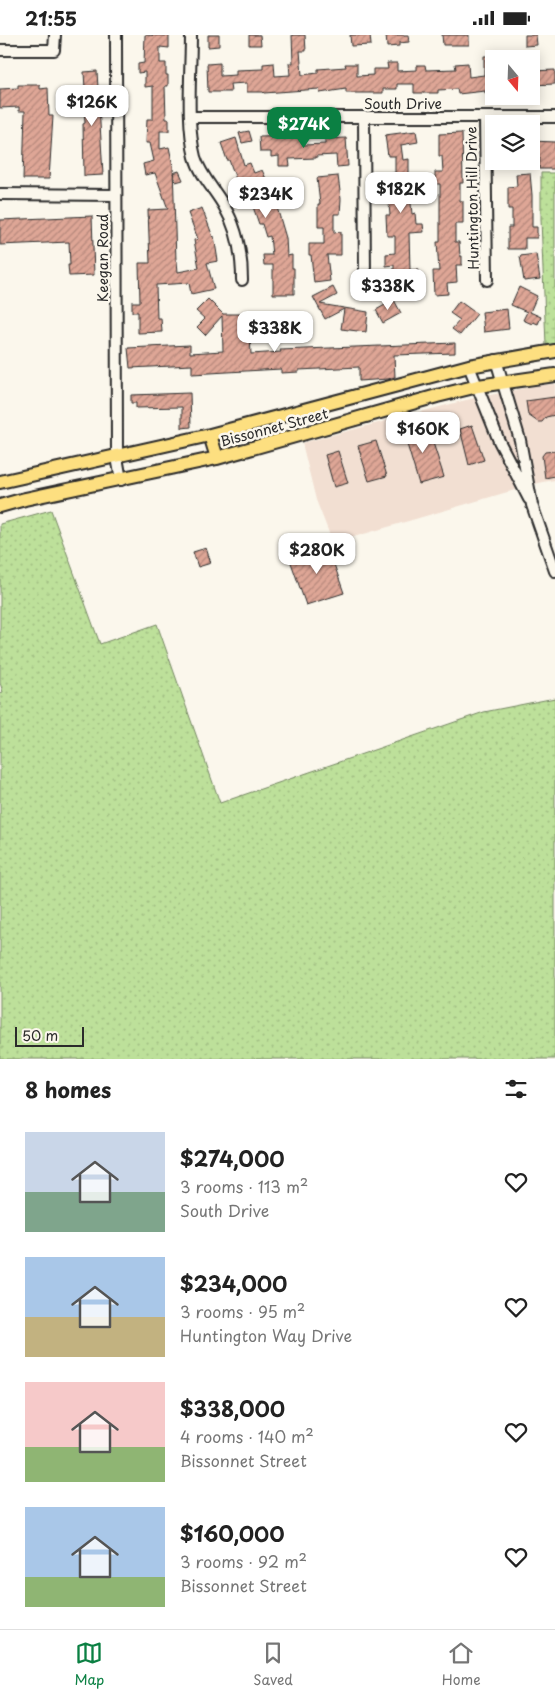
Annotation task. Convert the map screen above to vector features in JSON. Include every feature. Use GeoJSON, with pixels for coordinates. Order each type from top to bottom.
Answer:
{"type":"FeatureCollection","features":[{"type":"Feature","properties":{"kind":"main road","name":"Bissonnet Street"},"geometry":{"type":"LineString","coordinates":[[0,482],[210,435],[469,366],[555,351]]}},
{"type":"Feature","properties":{"kind":"main road","name":"Bissonnet Street"},"geometry":{"type":"LineString","coordinates":[[0,506],[217,458],[437,395],[503,381],[555,375]]}},
{"type":"Feature","properties":{"kind":"main road"},"geometry":{"type":"LineString","coordinates":[[321,405],[327,427]]}},
{"type":"Feature","properties":{"kind":"main road"},"geometry":{"type":"LineString","coordinates":[[210,435],[217,458]]}},
{"type":"Feature","properties":{"kind":"street"},"geometry":{"type":"LineString","coordinates":[[0,50],[54,50],[54,35]]}},
{"type":"Feature","properties":{"kind":"street","name":"Keegan Road"},"geometry":{"type":"LineString","coordinates":[[116,35],[117,457],[121,479]]}},
{"type":"Feature","properties":{"kind":"street"},"geometry":{"type":"LineString","coordinates":[[191,35],[190,117],[195,159],[206,180],[225,208],[236,235],[242,261],[242,280]]}},
{"type":"Feature","properties":{"kind":"street","name":"South Drive"},"geometry":{"type":"LineString","coordinates":[[190,117],[485,117]]}},
{"type":"Feature","properties":{"kind":"street"},"geometry":{"type":"LineString","coordinates":[[364,117],[365,280]]}},
{"type":"Feature","properties":{"kind":"street","name":"South Drive"},"geometry":{"type":"LineString","coordinates":[[540,117],[555,117]]}},
{"type":"Feature","properties":{"kind":"street","name":"Huntington Hill Drive"},"geometry":{"type":"LineString","coordinates":[[485,170],[486,280]]}},
{"type":"Feature","properties":{"kind":"street"},"geometry":{"type":"LineString","coordinates":[[0,194],[116,195]]}},
{"type":"Feature","properties":{"kind":"street"},"geometry":{"type":"LineString","coordinates":[[496,361],[520,440],[532,505],[555,571]]}},
{"type":"Feature","properties":{"kind":"street"},"geometry":{"type":"LineString","coordinates":[[469,366],[498,441],[532,505]]}},
{"type":"Feature","properties":{"kind":"shaded area"},"geometry":{"type":"Polygon","coordinates":[[[555,384],[555,480],[542,482],[333,543],[316,500],[302,443],[466,400],[539,385],[555,384]]]}},
{"type":"Feature","properties":{"kind":"green space"},"geometry":{"type":"Polygon","coordinates":[[[541,173],[555,173],[555,344],[546,345],[541,219],[541,173]]]}},
{"type":"Feature","properties":{"kind":"green space"},"geometry":{"type":"Polygon","coordinates":[[[51,510],[100,644],[157,624],[220,803],[484,712],[555,698],[555,1059],[0,1059],[0,693],[3,692],[0,683],[0,524],[51,510]]]}},
{"type":"Feature","properties":{"kind":"building"},"geometry":{"type":"Polygon","coordinates":[[[145,35],[169,36],[169,48],[160,47],[160,63],[166,63],[166,75],[168,75],[168,86],[165,86],[166,119],[169,119],[169,131],[160,131],[160,149],[169,147],[173,166],[178,272],[199,268],[194,240],[198,239],[188,213],[202,208],[214,236],[218,261],[207,263],[214,289],[191,294],[189,283],[156,285],[157,318],[161,318],[162,332],[138,333],[138,312],[132,312],[132,302],[140,302],[139,263],[150,263],[148,210],[168,209],[155,173],[145,175],[143,164],[154,161],[150,143],[146,143],[147,119],[153,119],[153,86],[145,87],[145,72],[138,73],[138,64],[144,63],[145,35]]]}},
{"type":"Feature","properties":{"kind":"building"},"geometry":{"type":"Polygon","coordinates":[[[208,35],[219,35],[219,46],[208,47],[208,35]]]}},
{"type":"Feature","properties":{"kind":"building"},"geometry":{"type":"Polygon","coordinates":[[[249,35],[260,35],[261,45],[249,45],[249,35]]]}},
{"type":"Feature","properties":{"kind":"building"},"geometry":{"type":"Polygon","coordinates":[[[292,35],[305,35],[306,51],[300,51],[302,75],[318,73],[318,69],[346,67],[345,64],[357,64],[357,76],[373,75],[373,69],[388,69],[387,63],[397,63],[397,71],[417,70],[417,65],[425,65],[426,70],[456,69],[455,64],[468,63],[469,77],[484,75],[485,56],[485,91],[458,94],[457,89],[438,90],[438,93],[414,93],[414,84],[397,84],[397,89],[383,89],[383,93],[346,93],[346,89],[320,93],[319,89],[264,93],[247,92],[247,83],[230,84],[231,92],[208,92],[207,64],[220,63],[220,76],[236,75],[236,70],[263,69],[263,64],[274,63],[275,76],[290,75],[289,63],[293,63],[292,35]]]}},
{"type":"Feature","properties":{"kind":"building"},"geometry":{"type":"Polygon","coordinates":[[[350,35],[370,35],[371,45],[351,46],[350,35]]]}},
{"type":"Feature","properties":{"kind":"building"},"geometry":{"type":"Polygon","coordinates":[[[386,35],[408,35],[409,42],[399,43],[399,46],[387,47],[386,35]]]}},
{"type":"Feature","properties":{"kind":"building"},"geometry":{"type":"Polygon","coordinates":[[[442,35],[469,35],[469,45],[443,45],[442,35]]]}},
{"type":"Feature","properties":{"kind":"building"},"geometry":{"type":"Polygon","coordinates":[[[525,35],[536,35],[537,45],[525,46],[525,35]]]}},
{"type":"Feature","properties":{"kind":"building"},"geometry":{"type":"Polygon","coordinates":[[[555,70],[555,84],[540,85],[540,71],[555,70]]]}},
{"type":"Feature","properties":{"kind":"building"},"geometry":{"type":"Polygon","coordinates":[[[97,71],[103,175],[84,176],[84,72],[97,71]]]}},
{"type":"Feature","properties":{"kind":"building"},"geometry":{"type":"Polygon","coordinates":[[[18,85],[40,85],[40,89],[48,88],[49,116],[53,116],[49,179],[23,179],[25,111],[19,111],[19,107],[0,108],[0,89],[18,88],[18,85]]]}},
{"type":"Feature","properties":{"kind":"building"},"geometry":{"type":"Polygon","coordinates":[[[249,131],[252,141],[242,143],[239,133],[249,131]]]}},
{"type":"Feature","properties":{"kind":"building"},"geometry":{"type":"Polygon","coordinates":[[[416,131],[418,142],[401,145],[403,160],[409,159],[412,214],[415,213],[416,224],[423,224],[424,232],[409,233],[410,270],[418,270],[419,293],[398,293],[397,279],[394,279],[394,265],[386,266],[386,254],[395,253],[395,236],[387,236],[386,215],[390,215],[386,174],[395,173],[395,156],[388,156],[385,135],[416,131]]]}},
{"type":"Feature","properties":{"kind":"building"},"geometry":{"type":"Polygon","coordinates":[[[462,133],[463,183],[460,183],[460,201],[463,201],[463,224],[455,224],[455,242],[459,242],[462,265],[456,265],[457,282],[447,283],[448,294],[434,295],[433,271],[439,271],[437,242],[440,242],[440,184],[435,184],[435,172],[443,172],[442,156],[439,156],[439,134],[462,133]]]}},
{"type":"Feature","properties":{"kind":"building"},"geometry":{"type":"Polygon","coordinates":[[[304,136],[304,145],[325,144],[325,139],[346,138],[348,166],[337,167],[336,155],[289,159],[290,166],[279,166],[279,156],[271,157],[271,152],[260,152],[259,137],[304,136]]]}},
{"type":"Feature","properties":{"kind":"building"},"geometry":{"type":"Polygon","coordinates":[[[236,138],[244,165],[250,163],[254,173],[262,170],[272,192],[276,191],[281,203],[276,204],[286,238],[287,256],[292,255],[294,294],[273,294],[273,265],[264,265],[263,255],[272,255],[270,236],[266,237],[251,201],[259,198],[253,183],[246,185],[244,179],[237,182],[221,143],[236,138]]]}},
{"type":"Feature","properties":{"kind":"building"},"geometry":{"type":"Polygon","coordinates":[[[540,141],[555,142],[554,169],[540,169],[540,141]]]}},
{"type":"Feature","properties":{"kind":"building"},"geometry":{"type":"Polygon","coordinates":[[[179,171],[183,180],[176,182],[173,173],[179,171]]]}},
{"type":"Feature","properties":{"kind":"building"},"geometry":{"type":"Polygon","coordinates":[[[530,173],[532,227],[537,227],[537,238],[525,238],[525,249],[508,249],[508,227],[512,227],[512,209],[508,209],[508,187],[517,186],[516,174],[530,173]]]}},
{"type":"Feature","properties":{"kind":"building"},"geometry":{"type":"Polygon","coordinates":[[[338,176],[341,199],[340,214],[334,214],[334,233],[341,232],[341,255],[327,255],[330,281],[314,283],[309,244],[324,244],[324,227],[318,227],[318,204],[320,204],[317,178],[338,176]]]}},
{"type":"Feature","properties":{"kind":"building"},"geometry":{"type":"Polygon","coordinates":[[[92,216],[94,275],[69,276],[69,242],[0,245],[0,220],[92,216]]]}},
{"type":"Feature","properties":{"kind":"building"},"geometry":{"type":"Polygon","coordinates":[[[536,254],[540,279],[524,281],[520,256],[536,254]]]}},
{"type":"Feature","properties":{"kind":"building"},"geometry":{"type":"Polygon","coordinates":[[[333,287],[337,295],[320,304],[368,312],[366,332],[341,329],[344,309],[325,319],[313,297],[333,287]]]}},
{"type":"Feature","properties":{"kind":"building"},"geometry":{"type":"Polygon","coordinates":[[[519,287],[537,296],[530,312],[541,317],[538,324],[533,322],[532,324],[523,320],[527,312],[511,305],[519,287]]]}},
{"type":"Feature","properties":{"kind":"building"},"geometry":{"type":"Polygon","coordinates":[[[208,299],[223,314],[240,314],[240,322],[253,321],[253,336],[250,336],[251,354],[281,352],[280,350],[455,343],[455,353],[394,355],[395,377],[359,381],[359,367],[299,370],[299,372],[281,373],[281,369],[192,374],[192,365],[130,368],[128,348],[190,345],[190,353],[223,351],[222,316],[205,335],[197,327],[205,319],[196,311],[208,299]]]}},
{"type":"Feature","properties":{"kind":"building"},"geometry":{"type":"Polygon","coordinates":[[[394,300],[401,313],[383,323],[376,310],[394,300]]]}},
{"type":"Feature","properties":{"kind":"building"},"geometry":{"type":"Polygon","coordinates":[[[459,301],[477,314],[460,335],[452,329],[460,320],[450,313],[459,301]]]}},
{"type":"Feature","properties":{"kind":"building"},"geometry":{"type":"Polygon","coordinates":[[[507,309],[509,329],[484,332],[482,312],[507,309]]]}},
{"type":"Feature","properties":{"kind":"building"},"geometry":{"type":"Polygon","coordinates":[[[190,393],[191,427],[182,428],[182,407],[136,408],[136,403],[131,403],[131,395],[190,393]]]}},
{"type":"Feature","properties":{"kind":"building"},"geometry":{"type":"Polygon","coordinates":[[[555,397],[555,415],[546,417],[542,422],[538,422],[528,415],[526,401],[555,397]]]}},
{"type":"Feature","properties":{"kind":"building"},"geometry":{"type":"Polygon","coordinates":[[[427,424],[444,477],[419,484],[403,431],[427,424]]]}},
{"type":"Feature","properties":{"kind":"building"},"geometry":{"type":"Polygon","coordinates":[[[472,425],[484,460],[469,465],[460,429],[472,425]]]}},
{"type":"Feature","properties":{"kind":"building"},"geometry":{"type":"Polygon","coordinates":[[[376,441],[387,476],[369,481],[358,446],[376,441]]]}},
{"type":"Feature","properties":{"kind":"building"},"geometry":{"type":"Polygon","coordinates":[[[338,451],[348,483],[334,487],[325,455],[338,451]]]}},
{"type":"Feature","properties":{"kind":"building"},"geometry":{"type":"Polygon","coordinates":[[[555,451],[555,476],[545,478],[542,456],[545,452],[555,451]]]}},
{"type":"Feature","properties":{"kind":"building"},"geometry":{"type":"Polygon","coordinates":[[[327,544],[344,593],[306,605],[289,557],[327,544]]]}},
{"type":"Feature","properties":{"kind":"building"},"geometry":{"type":"Polygon","coordinates":[[[206,548],[211,563],[198,567],[193,552],[206,548]]]}}]}
